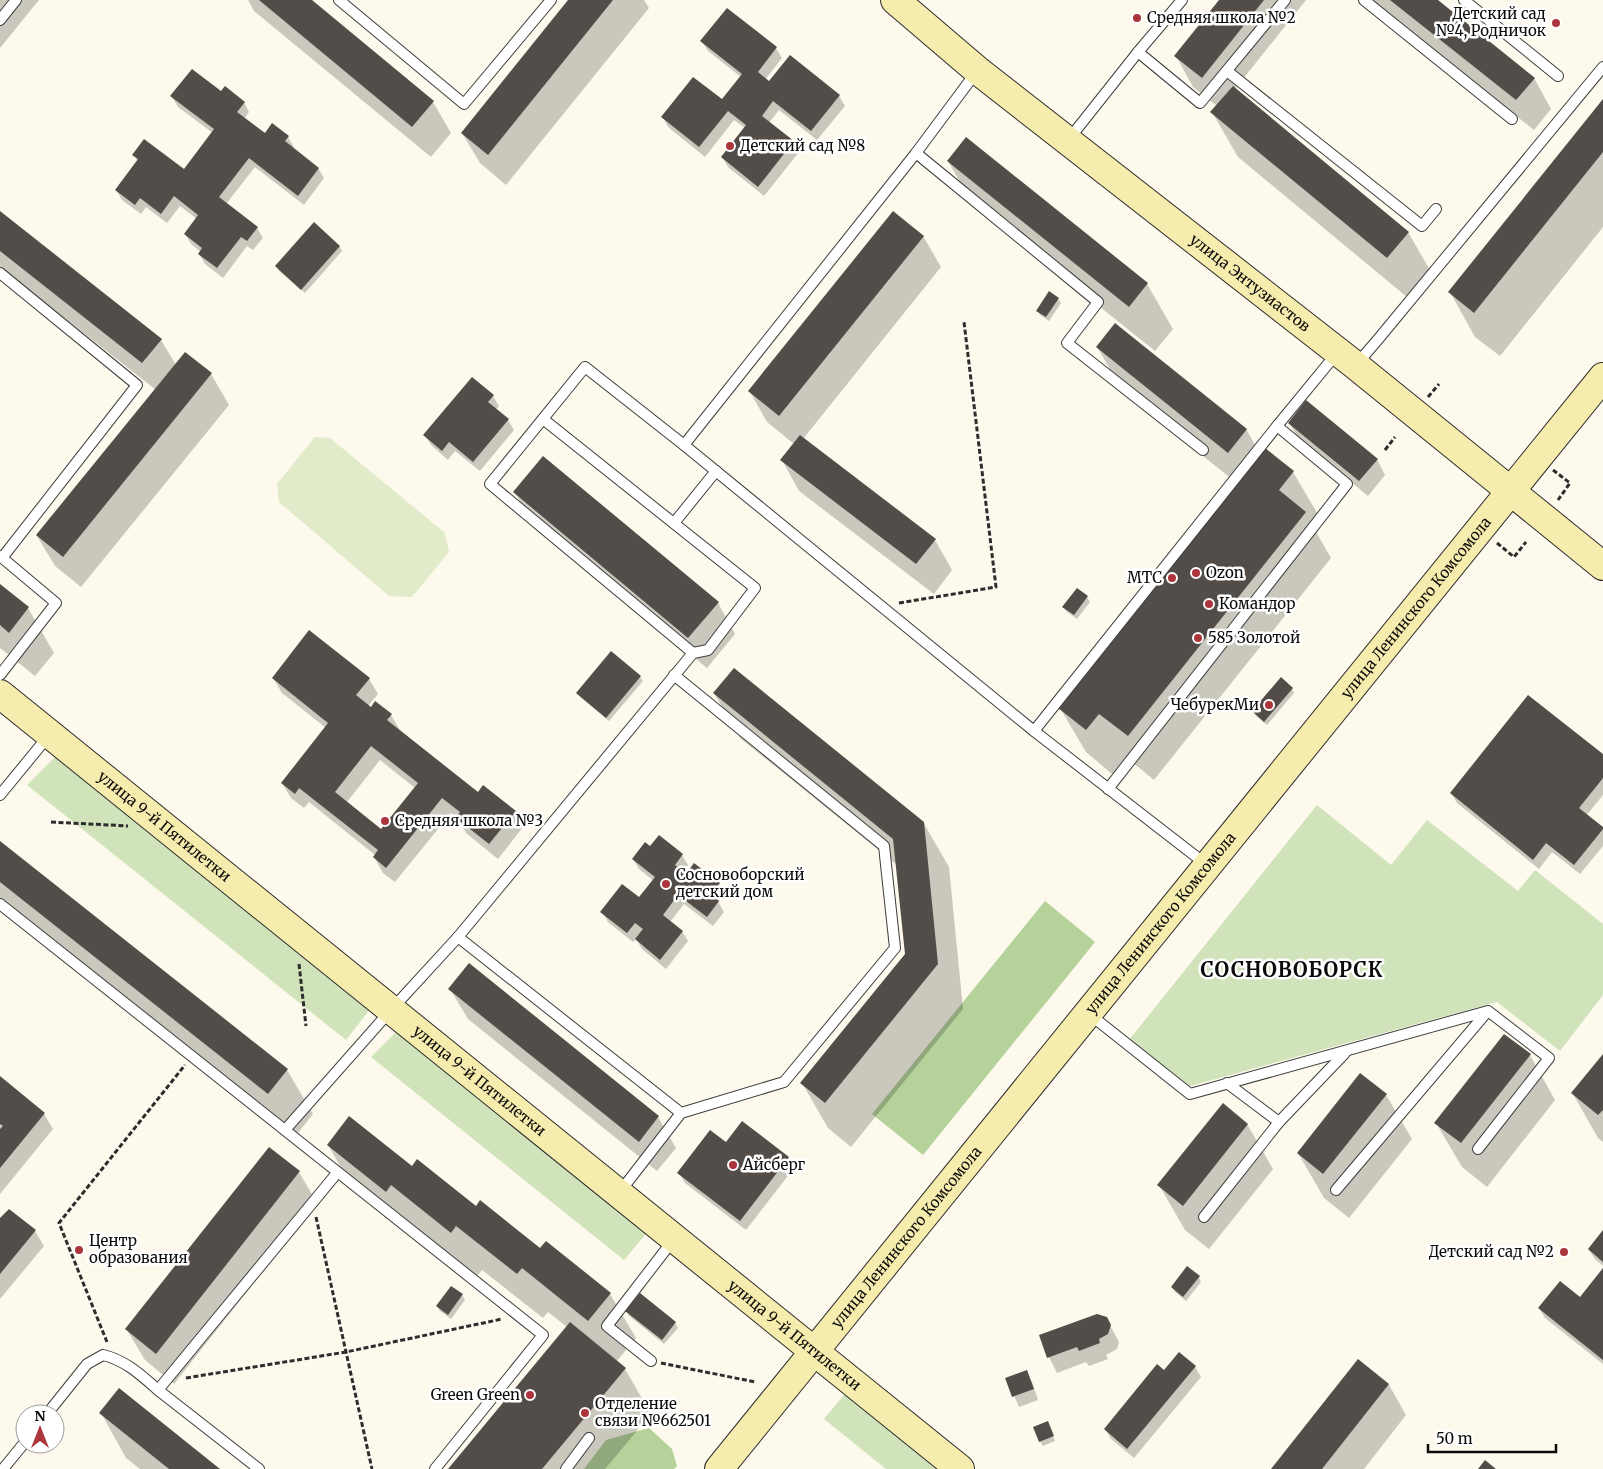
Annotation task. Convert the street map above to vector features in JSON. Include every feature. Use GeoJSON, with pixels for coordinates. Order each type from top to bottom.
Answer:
{"type":"FeatureCollection","features":[{"type":"Feature","properties":{"kind":"street","name":"улица Энтузиастов"},"geometry":{"type":"LineString","coordinates":[[895,0],[977,70],[1346,359],[1603,566]]}},
{"type":"Feature","properties":{"kind":"street","name":"улица Ленинского Комсомола"},"geometry":{"type":"LineString","coordinates":[[719,1469],[1603,377]]}},
{"type":"Feature","properties":{"kind":"street","name":"улица 9-й Пятилетки"},"geometry":{"type":"LineString","coordinates":[[0,694],[960,1469]]}},
{"type":"Feature","properties":{"kind":"lane"},"geometry":{"type":"LineString","coordinates":[[0,20],[16,0]]}},
{"type":"Feature","properties":{"kind":"lane"},"geometry":{"type":"LineString","coordinates":[[339,0],[464,104],[551,0]]}},
{"type":"Feature","properties":{"kind":"lane"},"geometry":{"type":"LineString","coordinates":[[1068,141],[1138,52],[1182,0]]}},
{"type":"Feature","properties":{"kind":"lane"},"geometry":{"type":"LineString","coordinates":[[1138,52],[1200,103],[1285,0]]}},
{"type":"Feature","properties":{"kind":"lane"},"geometry":{"type":"LineString","coordinates":[[1364,0],[1512,119]]}},
{"type":"Feature","properties":{"kind":"lane"},"geometry":{"type":"LineString","coordinates":[[1464,0],[1558,76]]}},
{"type":"Feature","properties":{"kind":"lane"},"geometry":{"type":"LineString","coordinates":[[1034,731],[1277,426],[1346,359],[1386,330],[1603,67]]}},
{"type":"Feature","properties":{"kind":"lane"},"geometry":{"type":"LineString","coordinates":[[684,445],[916,153],[977,70]]}},
{"type":"Feature","properties":{"kind":"lane"},"geometry":{"type":"LineString","coordinates":[[1228,71],[1422,226],[1436,210]]}},
{"type":"Feature","properties":{"kind":"lane"},"geometry":{"type":"LineString","coordinates":[[916,153],[1098,302],[1067,343],[1203,450]]}},
{"type":"Feature","properties":{"kind":"lane"},"geometry":{"type":"LineString","coordinates":[[0,273],[137,385],[1,557],[56,603],[0,675]]}},
{"type":"Feature","properties":{"kind":"lane"},"geometry":{"type":"LineString","coordinates":[[693,653],[490,484],[585,367],[684,445],[1034,731],[1208,866]]}},
{"type":"Feature","properties":{"kind":"lane"},"geometry":{"type":"LineString","coordinates":[[285,1130],[458,937],[693,653],[708,650],[755,588],[543,419]]}},
{"type":"Feature","properties":{"kind":"lane"},"geometry":{"type":"LineString","coordinates":[[1108,789],[1346,484],[1277,426]]}},
{"type":"Feature","properties":{"kind":"lane"},"geometry":{"type":"LineString","coordinates":[[674,523],[716,471]]}},
{"type":"Feature","properties":{"kind":"lane"},"geometry":{"type":"LineString","coordinates":[[619,1194],[681,1113],[784,1082],[895,948],[884,846],[674,676]]}},
{"type":"Feature","properties":{"kind":"lane"},"geometry":{"type":"LineString","coordinates":[[0,795],[50,734]]}},
{"type":"Feature","properties":{"kind":"lane"},"geometry":{"type":"LineString","coordinates":[[0,904],[543,1334],[435,1469]]}},
{"type":"Feature","properties":{"kind":"lane"},"geometry":{"type":"LineString","coordinates":[[458,937],[681,1113]]}},
{"type":"Feature","properties":{"kind":"lane"},"geometry":{"type":"LineString","coordinates":[[1088,1013],[1190,1094],[1488,1011]]}},
{"type":"Feature","properties":{"kind":"lane"},"geometry":{"type":"LineString","coordinates":[[1478,1149],[1549,1058],[1488,1011]]}},
{"type":"Feature","properties":{"kind":"lane"},"geometry":{"type":"LineString","coordinates":[[1336,1190],[1488,1011]]}},
{"type":"Feature","properties":{"kind":"lane"},"geometry":{"type":"LineString","coordinates":[[1204,1217],[1280,1122],[1346,1052]]}},
{"type":"Feature","properties":{"kind":"lane"},"geometry":{"type":"LineString","coordinates":[[1227,1083],[1280,1122]]}},
{"type":"Feature","properties":{"kind":"lane"},"geometry":{"type":"LineString","coordinates":[[158,1390],[337,1172]]}},
{"type":"Feature","properties":{"kind":"lane"},"geometry":{"type":"LineString","coordinates":[[651,1361],[608,1326],[674,1239]]}},
{"type":"Feature","properties":{"kind":"lane"},"geometry":{"type":"LineString","coordinates":[[55,1404],[87,1364],[103,1355],[112,1357],[127,1364],[259,1469]]}},
{"type":"Feature","properties":{"kind":"lane"},"geometry":{"type":"LineString","coordinates":[[566,1469],[589,1438]]}},
{"type":"Feature","properties":{"kind":"lane"},"geometry":{"type":"LineString","coordinates":[[4,1469],[16,1454]]}},
{"type":"Feature","properties":{"kind":"path"},"geometry":{"type":"LineString","coordinates":[[881,606],[996,587],[964,322]]}},
{"type":"Feature","properties":{"kind":"path"},"geometry":{"type":"LineString","coordinates":[[1424,401],[1439,384]]}},
{"type":"Feature","properties":{"kind":"path"},"geometry":{"type":"LineString","coordinates":[[1385,450],[1395,437]]}},
{"type":"Feature","properties":{"kind":"path"},"geometry":{"type":"LineString","coordinates":[[1550,468],[1570,483],[1558,500]]}},
{"type":"Feature","properties":{"kind":"path"},"geometry":{"type":"LineString","coordinates":[[1497,543],[1514,557],[1526,542]]}},
{"type":"Feature","properties":{"kind":"path"},"geometry":{"type":"LineString","coordinates":[[51,822],[165,827]]}},
{"type":"Feature","properties":{"kind":"path"},"geometry":{"type":"LineString","coordinates":[[296,933],[306,1026]]}},
{"type":"Feature","properties":{"kind":"path"},"geometry":{"type":"LineString","coordinates":[[103,1355],[107,1341],[58,1223],[192,1056]]}},
{"type":"Feature","properties":{"kind":"path"},"geometry":{"type":"LineString","coordinates":[[313,1202],[372,1469]]}},
{"type":"Feature","properties":{"kind":"path"},"geometry":{"type":"LineString","coordinates":[[166,1381],[346,1352],[518,1316]]}},
{"type":"Feature","properties":{"kind":"path"},"geometry":{"type":"LineString","coordinates":[[651,1361],[755,1382]]}},
{"type":"Feature","properties":{"kind":"green space"},"geometry":{"type":"Polygon","coordinates":[[[315,437],[330,438],[445,533],[449,552],[412,597],[389,596],[279,502],[277,484],[315,437]]]}},
{"type":"Feature","properties":{"kind":"green space"},"geometry":{"type":"Polygon","coordinates":[[[58,754],[374,1004],[346,1040],[27,785],[58,754]]]}},
{"type":"Feature","properties":{"kind":"green space"},"geometry":{"type":"Polygon","coordinates":[[[1317,805],[1391,865],[1427,820],[1518,891],[1535,870],[1603,924],[1603,995],[1560,1051],[1497,1002],[1190,1086],[1129,1040],[1317,805]]]}},
{"type":"Feature","properties":{"kind":"green space"},"geometry":{"type":"Polygon","coordinates":[[[1045,901],[1095,942],[923,1155],[872,1114],[1045,901]]]}},
{"type":"Feature","properties":{"kind":"green space"},"geometry":{"type":"Polygon","coordinates":[[[398,1030],[650,1229],[624,1260],[371,1057],[398,1030]]]}},
{"type":"Feature","properties":{"kind":"green space"},"geometry":{"type":"Polygon","coordinates":[[[849,1389],[946,1469],[886,1469],[824,1419],[849,1389]]]}},
{"type":"Feature","properties":{"kind":"green space"},"geometry":{"type":"Polygon","coordinates":[[[649,1428],[672,1449],[677,1466],[674,1469],[584,1469],[606,1440],[649,1428]]]}},
{"type":"Feature","properties":{"kind":"building"},"geometry":{"type":"Polygon","coordinates":[[[259,0],[312,0],[434,101],[412,127],[259,0]]]}},
{"type":"Feature","properties":{"kind":"building"},"geometry":{"type":"Polygon","coordinates":[[[568,0],[613,0],[488,155],[461,133],[568,0]]]}},
{"type":"Feature","properties":{"kind":"building"},"geometry":{"type":"Polygon","coordinates":[[[1219,0],[1264,0],[1202,78],[1174,56],[1219,0]]]}},
{"type":"Feature","properties":{"kind":"building"},"geometry":{"type":"Polygon","coordinates":[[[1390,0],[1438,0],[1535,78],[1516,100],[1390,0]]]}},
{"type":"Feature","properties":{"kind":"building"},"geometry":{"type":"Polygon","coordinates":[[[727,8],[777,47],[758,72],[769,81],[790,55],[840,95],[811,131],[773,101],[762,116],[794,141],[758,187],[721,157],[746,125],[728,111],[699,147],[661,117],[693,77],[722,99],[742,74],[700,41],[727,8]]]}},
{"type":"Feature","properties":{"kind":"building"},"geometry":{"type":"Polygon","coordinates":[[[192,69],[221,91],[225,86],[245,102],[237,112],[265,133],[272,123],[289,136],[285,141],[319,168],[298,196],[249,158],[219,197],[258,227],[247,241],[241,237],[217,268],[198,254],[202,248],[184,234],[198,215],[174,196],[161,214],[140,198],[135,205],[115,190],[138,159],[132,155],[144,139],[184,169],[214,129],[170,96],[192,69]]]}},
{"type":"Feature","properties":{"kind":"building"},"geometry":{"type":"Polygon","coordinates":[[[1233,86],[1409,232],[1387,258],[1210,112],[1233,86]]]}},
{"type":"Feature","properties":{"kind":"building"},"geometry":{"type":"Polygon","coordinates":[[[1603,99],[1603,152],[1474,313],[1448,292],[1603,99]]]}},
{"type":"Feature","properties":{"kind":"building"},"geometry":{"type":"Polygon","coordinates":[[[966,137],[1148,283],[1129,307],[947,161],[966,137]]]}},
{"type":"Feature","properties":{"kind":"building"},"geometry":{"type":"Polygon","coordinates":[[[0,211],[162,339],[142,363],[0,251],[0,211]]]}},
{"type":"Feature","properties":{"kind":"building"},"geometry":{"type":"Polygon","coordinates":[[[893,211],[924,236],[779,416],[748,391],[893,211]]]}},
{"type":"Feature","properties":{"kind":"building"},"geometry":{"type":"Polygon","coordinates":[[[314,222],[340,246],[301,290],[275,266],[314,222]]]}},
{"type":"Feature","properties":{"kind":"building"},"geometry":{"type":"Polygon","coordinates":[[[1049,291],[1059,298],[1046,317],[1036,311],[1049,291]]]}},
{"type":"Feature","properties":{"kind":"building"},"geometry":{"type":"Polygon","coordinates":[[[1115,323],[1247,429],[1228,453],[1096,347],[1115,323]]]}},
{"type":"Feature","properties":{"kind":"building"},"geometry":{"type":"Polygon","coordinates":[[[185,352],[212,373],[63,557],[36,535],[185,352]]]}},
{"type":"Feature","properties":{"kind":"building"},"geometry":{"type":"Polygon","coordinates":[[[472,377],[494,395],[488,402],[509,419],[473,462],[449,442],[442,451],[423,435],[472,377]]]}},
{"type":"Feature","properties":{"kind":"building"},"geometry":{"type":"Polygon","coordinates":[[[1306,400],[1378,459],[1359,481],[1288,423],[1306,400]]]}},
{"type":"Feature","properties":{"kind":"building"},"geometry":{"type":"Polygon","coordinates":[[[800,435],[936,539],[916,564],[780,460],[800,435]]]}},
{"type":"Feature","properties":{"kind":"building"},"geometry":{"type":"Polygon","coordinates":[[[1265,448],[1294,471],[1279,490],[1306,512],[1128,736],[1099,714],[1086,730],[1058,708],[1265,448]]]}},
{"type":"Feature","properties":{"kind":"building"},"geometry":{"type":"Polygon","coordinates":[[[543,456],[719,602],[688,638],[513,492],[543,456]]]}},
{"type":"Feature","properties":{"kind":"building"},"geometry":{"type":"Polygon","coordinates":[[[0,584],[29,607],[9,633],[0,625],[0,584]]]}},
{"type":"Feature","properties":{"kind":"building"},"geometry":{"type":"Polygon","coordinates":[[[1077,588],[1088,596],[1074,615],[1062,607],[1077,588]]]}},
{"type":"Feature","properties":{"kind":"building"},"geometry":{"type":"Polygon","coordinates":[[[309,630],[370,678],[356,695],[371,707],[375,701],[392,714],[387,720],[478,792],[483,785],[516,811],[489,844],[456,818],[460,812],[442,798],[386,868],[373,857],[378,850],[299,788],[295,794],[281,783],[328,723],[272,678],[309,630]],[[371,746],[335,792],[381,829],[418,783],[371,746]]]}},
{"type":"Feature","properties":{"kind":"building"},"geometry":{"type":"Polygon","coordinates":[[[611,651],[641,676],[606,718],[576,693],[611,651]]]}},
{"type":"Feature","properties":{"kind":"building"},"geometry":{"type":"Polygon","coordinates":[[[734,668],[924,822],[938,964],[825,1103],[800,1083],[905,954],[893,839],[713,693],[734,668]]]}},
{"type":"Feature","properties":{"kind":"building"},"geometry":{"type":"Polygon","coordinates":[[[1281,677],[1293,688],[1264,722],[1252,711],[1281,677]]]}},
{"type":"Feature","properties":{"kind":"building"},"geometry":{"type":"Polygon","coordinates":[[[1528,695],[1603,754],[1603,778],[1579,808],[1603,827],[1603,829],[1574,865],[1546,843],[1533,860],[1450,793],[1528,695]]]}},
{"type":"Feature","properties":{"kind":"building","name":"Сосновоборский детский дом"},"geometry":{"type":"Polygon","coordinates":[[[659,835],[683,854],[675,865],[686,874],[694,863],[720,883],[711,894],[719,901],[707,917],[678,895],[663,915],[683,931],[660,960],[635,939],[643,929],[635,923],[627,933],[600,912],[622,884],[639,897],[655,877],[632,859],[645,842],[650,846],[659,835]]]}},
{"type":"Feature","properties":{"kind":"building"},"geometry":{"type":"Polygon","coordinates":[[[0,841],[288,1069],[268,1094],[0,882],[0,841]]]}},
{"type":"Feature","properties":{"kind":"building"},"geometry":{"type":"Polygon","coordinates":[[[469,963],[659,1116],[639,1142],[448,989],[469,963]]]}},
{"type":"Feature","properties":{"kind":"building"},"geometry":{"type":"Polygon","coordinates":[[[1504,1034],[1531,1054],[1461,1143],[1434,1123],[1504,1034]]]}},
{"type":"Feature","properties":{"kind":"building"},"geometry":{"type":"Polygon","coordinates":[[[1603,1054],[1603,1110],[1598,1115],[1571,1093],[1603,1054]]]}},
{"type":"Feature","properties":{"kind":"building"},"geometry":{"type":"Polygon","coordinates":[[[1360,1073],[1387,1094],[1323,1174],[1297,1153],[1360,1073]]]}},
{"type":"Feature","properties":{"kind":"building"},"geometry":{"type":"Polygon","coordinates":[[[0,1076],[45,1113],[0,1168],[0,1129],[3,1126],[0,1124],[0,1076]]]}},
{"type":"Feature","properties":{"kind":"building"},"geometry":{"type":"Polygon","coordinates":[[[1223,1103],[1248,1124],[1183,1206],[1157,1185],[1223,1103]]]}},
{"type":"Feature","properties":{"kind":"building"},"geometry":{"type":"Polygon","coordinates":[[[349,1116],[412,1166],[417,1159],[476,1206],[480,1200],[540,1248],[546,1241],[611,1293],[588,1321],[522,1268],[517,1274],[456,1226],[451,1233],[391,1185],[386,1192],[327,1145],[349,1116]]]}},
{"type":"Feature","properties":{"kind":"building","name":"Айсберг"},"geometry":{"type":"Polygon","coordinates":[[[742,1121],[789,1157],[740,1221],[677,1173],[710,1130],[726,1142],[742,1121]]]}},
{"type":"Feature","properties":{"kind":"building"},"geometry":{"type":"Polygon","coordinates":[[[269,1147],[300,1171],[156,1354],[125,1329],[269,1147]]]}},
{"type":"Feature","properties":{"kind":"building"},"geometry":{"type":"Polygon","coordinates":[[[9,1209],[36,1230],[0,1274],[0,1218],[9,1209]]]}},
{"type":"Feature","properties":{"kind":"building"},"geometry":{"type":"Polygon","coordinates":[[[1603,1230],[1603,1262],[1588,1249],[1603,1230]]]}},
{"type":"Feature","properties":{"kind":"building"},"geometry":{"type":"Polygon","coordinates":[[[1187,1266],[1200,1276],[1183,1297],[1171,1287],[1187,1266]]]}},
{"type":"Feature","properties":{"kind":"building"},"geometry":{"type":"Polygon","coordinates":[[[1603,1268],[1603,1360],[1538,1308],[1560,1281],[1580,1297],[1603,1268]]]}},
{"type":"Feature","properties":{"kind":"building"},"geometry":{"type":"Polygon","coordinates":[[[451,1286],[463,1294],[448,1315],[436,1306],[451,1286]]]}},
{"type":"Feature","properties":{"kind":"building"},"geometry":{"type":"Polygon","coordinates":[[[640,1293],[676,1322],[662,1340],[625,1311],[640,1293]]]}},
{"type":"Feature","properties":{"kind":"building"},"geometry":{"type":"Polygon","coordinates":[[[1097,1314],[1107,1317],[1111,1325],[1108,1334],[1099,1339],[1100,1343],[1079,1351],[1077,1347],[1047,1358],[1039,1335],[1097,1314]]]}},
{"type":"Feature","properties":{"kind":"building"},"geometry":{"type":"Polygon","coordinates":[[[570,1322],[626,1368],[542,1469],[448,1469],[570,1322]]]}},
{"type":"Feature","properties":{"kind":"building"},"geometry":{"type":"Polygon","coordinates":[[[1179,1352],[1196,1366],[1127,1449],[1104,1429],[1157,1364],[1164,1370],[1179,1352]]]}},
{"type":"Feature","properties":{"kind":"building"},"geometry":{"type":"Polygon","coordinates":[[[1358,1359],[1389,1384],[1322,1469],[1271,1469],[1358,1359]]]}},
{"type":"Feature","properties":{"kind":"building"},"geometry":{"type":"Polygon","coordinates":[[[1027,1370],[1034,1389],[1012,1397],[1005,1378],[1027,1370]]]}},
{"type":"Feature","properties":{"kind":"building"},"geometry":{"type":"Polygon","coordinates":[[[119,1388],[220,1469],[169,1469],[99,1413],[119,1388]]]}},
{"type":"Feature","properties":{"kind":"building"},"geometry":{"type":"Polygon","coordinates":[[[1048,1421],[1054,1436],[1039,1442],[1033,1427],[1048,1421]]]}},
{"type":"Feature","properties":{"kind":"building"},"geometry":{"type":"Polygon","coordinates":[[[1485,1460],[1496,1469],[1478,1469],[1485,1460]]]}},
{"type":"Feature","properties":{"kind":"place","name":"Средняя школа №2"},"geometry":{"type":"Point","coordinates":[1137,18]}},
{"type":"Feature","properties":{"kind":"place","name":"Детский сад №4, Родничок"},"geometry":{"type":"Point","coordinates":[1556,23]}},
{"type":"Feature","properties":{"kind":"place","name":"Детский сад №8"},"geometry":{"type":"Point","coordinates":[730,146]}},
{"type":"Feature","properties":{"kind":"place","name":"Ozon"},"geometry":{"type":"Point","coordinates":[1196,573]}},
{"type":"Feature","properties":{"kind":"place","name":"МТС"},"geometry":{"type":"Point","coordinates":[1172,578]}},
{"type":"Feature","properties":{"kind":"place","name":"Командор"},"geometry":{"type":"Point","coordinates":[1209,604]}},
{"type":"Feature","properties":{"kind":"place","name":"585 Золотой"},"geometry":{"type":"Point","coordinates":[1198,638]}},
{"type":"Feature","properties":{"kind":"place","name":"ЧебурекМи"},"geometry":{"type":"Point","coordinates":[1269,705]}},
{"type":"Feature","properties":{"kind":"place","name":"Средняя школа №3"},"geometry":{"type":"Point","coordinates":[385,821]}},
{"type":"Feature","properties":{"kind":"place","name":"Сосновоборский детский дом"},"geometry":{"type":"Point","coordinates":[666,884]}},
{"type":"Feature","properties":{"kind":"place","name":"Айсберг"},"geometry":{"type":"Point","coordinates":[733,1165]}},
{"type":"Feature","properties":{"kind":"place","name":"Центр образования"},"geometry":{"type":"Point","coordinates":[79,1250]}},
{"type":"Feature","properties":{"kind":"place","name":"Детский сад №2"},"geometry":{"type":"Point","coordinates":[1564,1252]}},
{"type":"Feature","properties":{"kind":"place","name":"Green Green"},"geometry":{"type":"Point","coordinates":[530,1395]}},
{"type":"Feature","properties":{"kind":"place","name":"Отделение связи №662501"},"geometry":{"type":"Point","coordinates":[585,1413]}},
{"type":"Feature","properties":{"kind":"district","name":"СОСНОВОБОРСК"},"geometry":{"type":"Point","coordinates":[1292,970]}}]}
